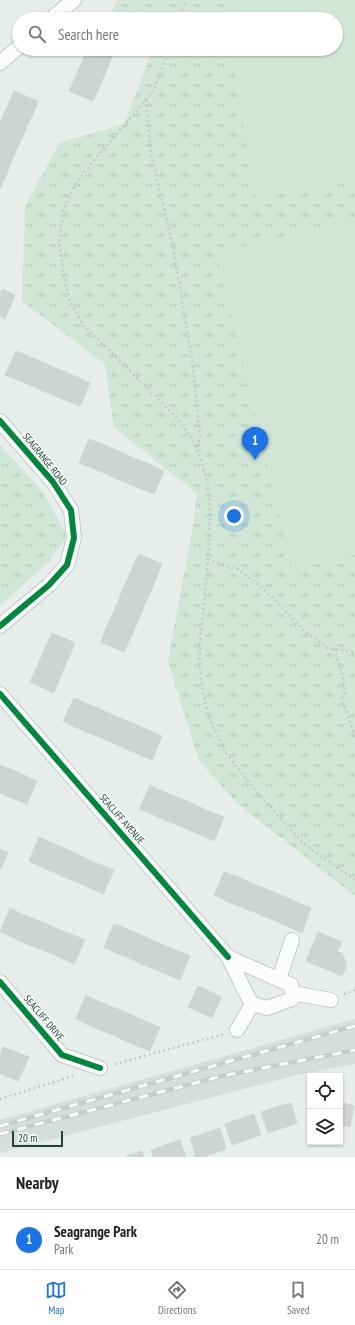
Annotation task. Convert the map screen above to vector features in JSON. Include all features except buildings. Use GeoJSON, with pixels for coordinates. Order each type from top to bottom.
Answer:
{"type":"FeatureCollection","features":[{"type":"Feature","properties":{"kind":"street"},"geometry":{"type":"LineString","coordinates":[[59,12],[74,0]]}},
{"type":"Feature","properties":{"kind":"street"},"geometry":{"type":"LineString","coordinates":[[0,63],[12,53]]}},
{"type":"Feature","properties":{"kind":"street","name":"SEAGRANGE ROAD"},"geometry":{"type":"LineString","coordinates":[[0,421],[57,487],[71,510],[74,538],[67,565],[49,585],[0,626]]}},
{"type":"Feature","properties":{"kind":"street","name":"SEACLIFF AVENUE"},"geometry":{"type":"LineString","coordinates":[[0,694],[228,957],[236,970],[244,991],[252,1004]]}},
{"type":"Feature","properties":{"kind":"street"},"geometry":{"type":"LineString","coordinates":[[279,979],[292,940]]}},
{"type":"Feature","properties":{"kind":"street","name":"SEACLIFF AVENUE"},"geometry":{"type":"LineString","coordinates":[[228,957],[291,985],[293,993]]}},
{"type":"Feature","properties":{"kind":"street","name":"SEACLIFF DRIVE"},"geometry":{"type":"LineString","coordinates":[[0,982],[62,1055],[100,1068]]}},
{"type":"Feature","properties":{"kind":"street"},"geometry":{"type":"LineString","coordinates":[[237,1030],[252,1004],[267,1008],[292,999],[293,993],[331,1000]]}},
{"type":"Feature","properties":{"kind":"path"},"geometry":{"type":"LineString","coordinates":[[182,12],[186,0]]}},
{"type":"Feature","properties":{"kind":"path"},"geometry":{"type":"LineString","coordinates":[[167,56],[152,93],[75,184],[64,212],[59,242],[70,302],[84,326],[176,417],[191,437],[201,460],[208,485],[210,511],[208,559],[200,643],[200,663],[203,694],[210,720],[226,753],[255,790],[304,844],[355,880]]}},
{"type":"Feature","properties":{"kind":"path"},"geometry":{"type":"LineString","coordinates":[[146,100],[151,154],[173,247],[192,358],[200,436],[197,450]]}},
{"type":"Feature","properties":{"kind":"path"},"geometry":{"type":"LineString","coordinates":[[208,559],[239,570],[259,585],[304,631],[328,648],[355,652]]}},
{"type":"Feature","properties":{"kind":"path"},"geometry":{"type":"LineString","coordinates":[[334,649],[345,690],[342,698],[355,737]]}},
{"type":"Feature","properties":{"kind":"path"},"geometry":{"type":"LineString","coordinates":[[0,1099],[100,1068],[237,1030]]}},
{"type":"Feature","properties":{"kind":"shaded area"},"geometry":{"type":"Polygon","coordinates":[[[355,1019],[355,1064],[297,1075],[0,1153],[0,1120],[355,1019]]]}},
{"type":"Feature","properties":{"kind":"green space"},"geometry":{"type":"Polygon","coordinates":[[[117,0],[355,0],[355,896],[239,805],[199,761],[168,661],[191,537],[197,494],[114,427],[105,364],[22,301],[25,207],[59,143],[124,124],[150,56],[343,56],[343,12],[112,12],[117,0]]]}},
{"type":"Feature","properties":{"kind":"green space"},"geometry":{"type":"Polygon","coordinates":[[[223,0],[355,0],[355,181],[256,198],[232,56],[343,56],[343,12],[226,12],[223,0]]]}},
{"type":"Feature","properties":{"kind":"green space"},"geometry":{"type":"Polygon","coordinates":[[[355,219],[355,555],[292,570],[216,253],[355,219]]]}},
{"type":"Feature","properties":{"kind":"green space"},"geometry":{"type":"Polygon","coordinates":[[[0,445],[42,491],[67,536],[49,562],[0,605],[0,445]]]}},
{"type":"Feature","properties":{"kind":"green space"},"geometry":{"type":"Polygon","coordinates":[[[355,688],[355,714],[347,690],[355,688]]]}},
{"type":"Feature","properties":{"kind":"railway"},"geometry":{"type":"LineString","coordinates":[[0,1126],[355,1026]]}},
{"type":"Feature","properties":{"kind":"railway"},"geometry":{"type":"LineString","coordinates":[[0,1134],[222,1076],[355,1050]]}},
{"type":"Feature","properties":{"kind":"cycle path"},"geometry":{"type":"LineString","coordinates":[[0,421],[53,482],[71,510],[74,538],[67,565],[49,585],[0,626]]}},
{"type":"Feature","properties":{"kind":"cycle path"},"geometry":{"type":"LineString","coordinates":[[0,694],[228,957]]}},
{"type":"Feature","properties":{"kind":"cycle path"},"geometry":{"type":"LineString","coordinates":[[0,982],[62,1055],[100,1068]]}},
{"type":"Feature","properties":{"kind":"place","name":"Seagrange Park"},"geometry":{"type":"Point","coordinates":[255,460]}}]}
